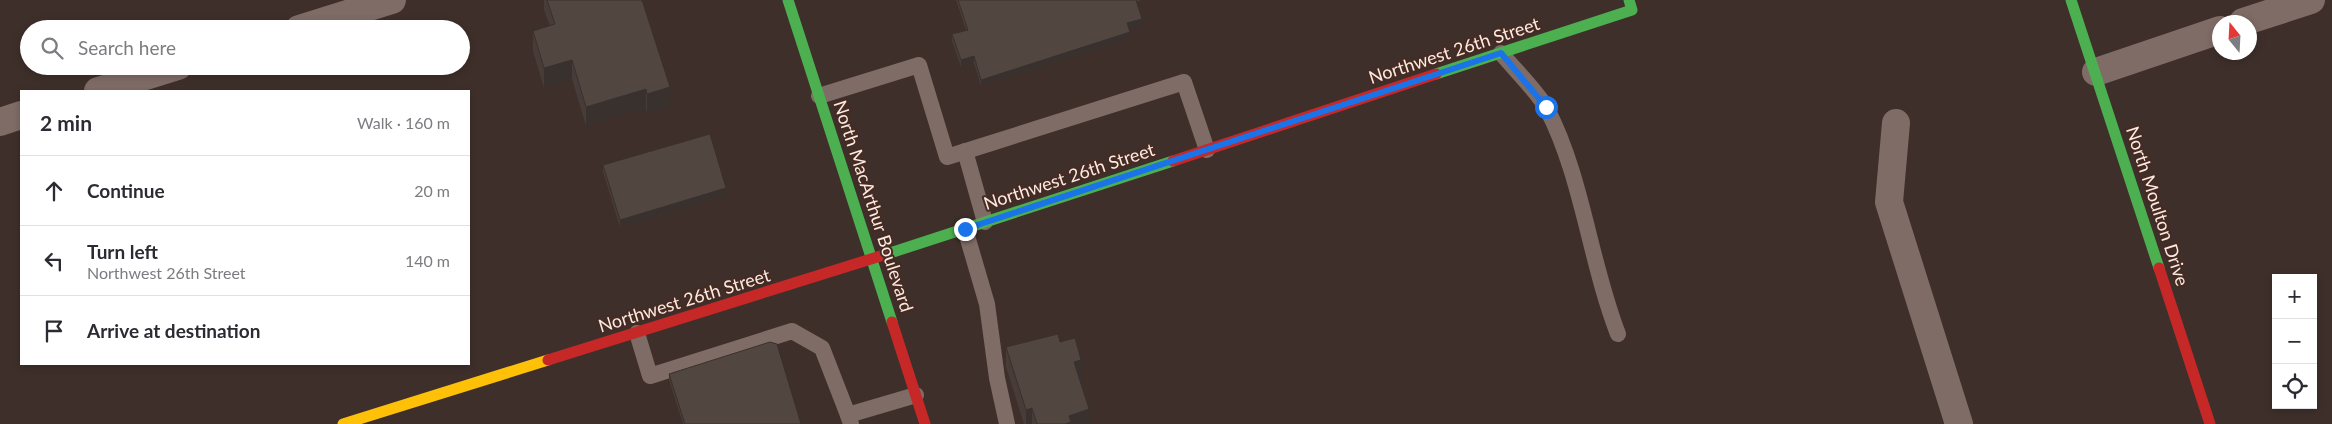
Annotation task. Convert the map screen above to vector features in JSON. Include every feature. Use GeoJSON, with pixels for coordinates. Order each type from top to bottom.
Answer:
{"type":"FeatureCollection","features":[{"type":"Feature","properties":{"kind":"street"},"geometry":{"type":"LineString","coordinates":[[328,20],[392,0]]}},
{"type":"Feature","properties":{"kind":"street","name":"North MacArthur Boulevard"},"geometry":{"type":"LineString","coordinates":[[788,0],[925,424]]}},
{"type":"Feature","properties":{"kind":"street","name":"North Moulton Drive"},"geometry":{"type":"LineString","coordinates":[[2071,0],[2210,424]]}},
{"type":"Feature","properties":{"kind":"street"},"geometry":{"type":"LineString","coordinates":[[2257,17],[2311,0]]}},
{"type":"Feature","properties":{"kind":"street","name":"Northwest 26th Street"},"geometry":{"type":"LineString","coordinates":[[343,424],[873,260],[1501,53],[1631,5]]}},
{"type":"Feature","properties":{"kind":"street"},"geometry":{"type":"LineString","coordinates":[[2096,72],[2212,33]]}},
{"type":"Feature","properties":{"kind":"street"},"geometry":{"type":"LineString","coordinates":[[101,90],[149,75]]}},
{"type":"Feature","properties":{"kind":"street"},"geometry":{"type":"LineString","coordinates":[[0,122],[20,115]]}},
{"type":"Feature","properties":{"kind":"street"},"geometry":{"type":"LineString","coordinates":[[1896,123],[1889,202],[1959,424]]}},
{"type":"Feature","properties":{"kind":"lane"},"geometry":{"type":"LineString","coordinates":[[1501,53],[1546,107],[1562,143],[1604,298],[1618,334]]}},
{"type":"Feature","properties":{"kind":"lane"},"geometry":{"type":"LineString","coordinates":[[819,96],[919,65],[947,157],[1184,82],[1207,150]]}},
{"type":"Feature","properties":{"kind":"lane"},"geometry":{"type":"LineString","coordinates":[[965,152],[985,222]]}},
{"type":"Feature","properties":{"kind":"lane"},"geometry":{"type":"LineString","coordinates":[[965,229],[988,304],[997,378],[1007,424]]}},
{"type":"Feature","properties":{"kind":"lane"},"geometry":{"type":"LineString","coordinates":[[637,333],[650,376],[792,331],[822,348],[850,420],[916,396]]}},
{"type":"Feature","properties":{"kind":"building"},"geometry":{"type":"Polygon","coordinates":[[[547,0],[642,0],[670,87],[647,94],[646,89],[586,107],[572,60],[544,68],[533,31],[555,24],[547,0]]]}},
{"type":"Feature","properties":{"kind":"building"},"geometry":{"type":"Polygon","coordinates":[[[958,0],[1136,0],[1142,19],[1127,23],[1130,32],[981,80],[974,56],[961,60],[952,34],[968,30],[958,0]]]}},
{"type":"Feature","properties":{"kind":"building"},"geometry":{"type":"Polygon","coordinates":[[[710,134],[726,188],[620,220],[603,165],[710,134]]]}},
{"type":"Feature","properties":{"kind":"building"},"geometry":{"type":"Polygon","coordinates":[[[1058,334],[1060,342],[1075,338],[1081,360],[1074,362],[1089,409],[1069,416],[1071,422],[1065,424],[1037,424],[1032,408],[1026,410],[1006,347],[1058,334]]]}},
{"type":"Feature","properties":{"kind":"building"},"geometry":{"type":"Polygon","coordinates":[[[770,342],[777,344],[801,424],[685,424],[669,374],[770,342]]]}},
{"type":"Feature","properties":{"kind":"traffic: fast"},"geometry":{"type":"LineString","coordinates":[[788,0],[892,322]]}},
{"type":"Feature","properties":{"kind":"traffic: fast"},"geometry":{"type":"LineString","coordinates":[[1436,74],[1632,10],[1629,0]]}},
{"type":"Feature","properties":{"kind":"traffic: fast"},"geometry":{"type":"LineString","coordinates":[[2071,0],[2159,268]]}},
{"type":"Feature","properties":{"kind":"traffic: fast"},"geometry":{"type":"LineString","coordinates":[[887,254],[1173,161]]}},
{"type":"Feature","properties":{"kind":"traffic: slow"},"geometry":{"type":"LineString","coordinates":[[343,424],[548,360]]}},
{"type":"Feature","properties":{"kind":"traffic: jam"},"geometry":{"type":"LineString","coordinates":[[1173,161],[1436,74]]}},
{"type":"Feature","properties":{"kind":"traffic: jam"},"geometry":{"type":"LineString","coordinates":[[548,360],[887,254]]}},
{"type":"Feature","properties":{"kind":"traffic: jam"},"geometry":{"type":"LineString","coordinates":[[2159,268],[2210,424]]}},
{"type":"Feature","properties":{"kind":"traffic: jam"},"geometry":{"type":"LineString","coordinates":[[892,322],[925,424]]}},
{"type":"Feature","properties":{"kind":"route"},"geometry":{"type":"LineString","coordinates":[[965,229],[1501,53],[1546,107]]}}]}
